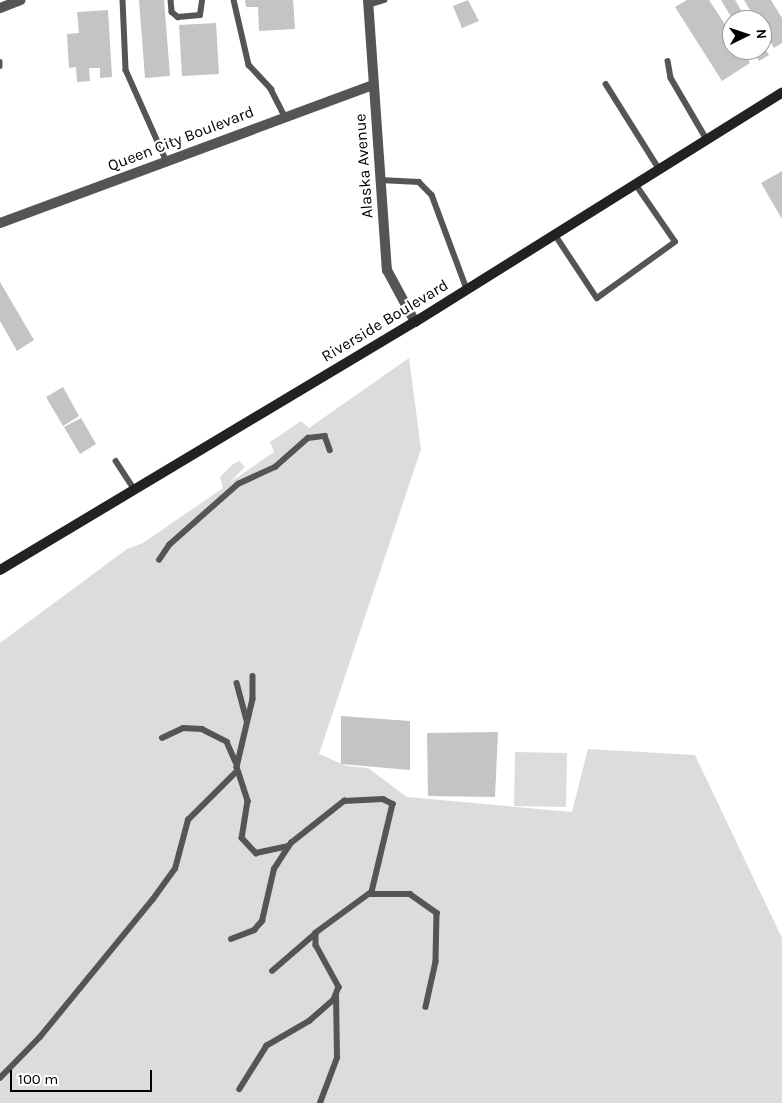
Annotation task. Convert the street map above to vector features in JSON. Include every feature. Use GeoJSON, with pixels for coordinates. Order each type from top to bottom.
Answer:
{"type":"FeatureCollection","features":[{"type":"Feature","properties":{"kind":"main road","name":"Riverside Boulevard"},"geometry":{"type":"LineString","coordinates":[[0,570],[415,322],[634,182],[782,94]]}},
{"type":"Feature","properties":{"kind":"street"},"geometry":{"type":"LineString","coordinates":[[6,4],[21,0]]}},
{"type":"Feature","properties":{"kind":"street","name":"Alaska Avenue"},"geometry":{"type":"LineString","coordinates":[[368,3],[387,270],[415,322]]}},
{"type":"Feature","properties":{"kind":"street","name":"Queen City Boulevard"},"geometry":{"type":"LineString","coordinates":[[0,223],[167,162],[284,115],[373,85]]}},
{"type":"Feature","properties":{"kind":"lane"},"geometry":{"type":"LineString","coordinates":[[123,0],[126,70],[167,162]]}},
{"type":"Feature","properties":{"kind":"lane"},"geometry":{"type":"LineString","coordinates":[[171,0],[175,16],[200,15],[202,0]]}},
{"type":"Feature","properties":{"kind":"lane"},"geometry":{"type":"LineString","coordinates":[[234,0],[250,65],[271,89],[284,115]]}},
{"type":"Feature","properties":{"kind":"lane"},"geometry":{"type":"LineString","coordinates":[[368,3],[384,0]]}},
{"type":"Feature","properties":{"kind":"lane"},"geometry":{"type":"LineString","coordinates":[[668,61],[671,78],[706,138]]}},
{"type":"Feature","properties":{"kind":"lane"},"geometry":{"type":"LineString","coordinates":[[606,84],[658,168]]}},
{"type":"Feature","properties":{"kind":"lane"},"geometry":{"type":"LineString","coordinates":[[380,180],[419,182],[432,195],[467,289]]}},
{"type":"Feature","properties":{"kind":"lane"},"geometry":{"type":"LineString","coordinates":[[554,233],[597,298],[675,242],[634,182]]}},
{"type":"Feature","properties":{"kind":"lane"},"geometry":{"type":"LineString","coordinates":[[158,560],[169,545],[238,484],[275,467],[308,438],[325,436],[330,450]]}},
{"type":"Feature","properties":{"kind":"lane"},"geometry":{"type":"LineString","coordinates":[[116,461],[134,489]]}},
{"type":"Feature","properties":{"kind":"lane"},"geometry":{"type":"LineString","coordinates":[[0,1078],[40,1037],[153,899],[175,869],[188,820],[237,769],[247,720],[253,676]]}},
{"type":"Feature","properties":{"kind":"lane"},"geometry":{"type":"LineString","coordinates":[[237,684],[247,720]]}},
{"type":"Feature","properties":{"kind":"lane"},"geometry":{"type":"LineString","coordinates":[[162,738],[182,728],[202,729],[227,742],[248,802],[243,844],[261,854],[288,846]]}},
{"type":"Feature","properties":{"kind":"lane"},"geometry":{"type":"LineString","coordinates":[[231,939],[254,930],[262,921],[274,869],[288,846],[344,801],[388,799],[393,804],[371,894]]}},
{"type":"Feature","properties":{"kind":"lane"},"geometry":{"type":"LineString","coordinates":[[272,971],[316,934],[371,894],[410,894],[437,913],[436,962],[426,1007]]}},
{"type":"Feature","properties":{"kind":"lane"},"geometry":{"type":"LineString","coordinates":[[316,934],[316,945],[339,987],[336,996],[337,1058],[320,1103]]}},
{"type":"Feature","properties":{"kind":"lane"},"geometry":{"type":"LineString","coordinates":[[240,1089],[267,1046],[310,1021],[336,996]]}},
{"type":"Feature","properties":{"kind":"shaded area"},"geometry":{"type":"Polygon","coordinates":[[[409,358],[421,449],[319,754],[347,766],[368,768],[407,797],[572,812],[588,749],[695,755],[782,938],[782,1103],[0,1103],[0,643],[127,549],[143,543],[223,488],[220,477],[233,464],[239,461],[245,467],[229,483],[274,452],[270,442],[301,421],[309,428],[409,358]]]}},
{"type":"Feature","properties":{"kind":"shaded area"},"geometry":{"type":"Polygon","coordinates":[[[515,752],[567,753],[566,807],[514,806],[515,752]]]}},
{"type":"Feature","properties":{"kind":"building"},"geometry":{"type":"Polygon","coordinates":[[[139,0],[164,0],[170,76],[145,78],[139,0]]]}},
{"type":"Feature","properties":{"kind":"building"},"geometry":{"type":"Polygon","coordinates":[[[245,0],[293,0],[295,29],[259,31],[258,7],[246,7],[245,0]]]}},
{"type":"Feature","properties":{"kind":"building"},"geometry":{"type":"Polygon","coordinates":[[[468,0],[479,21],[462,28],[453,6],[468,0]]]}},
{"type":"Feature","properties":{"kind":"building"},"geometry":{"type":"Polygon","coordinates":[[[687,0],[709,0],[722,20],[722,60],[748,60],[750,63],[722,81],[675,7],[687,0]]]}},
{"type":"Feature","properties":{"kind":"building"},"geometry":{"type":"Polygon","coordinates":[[[721,0],[735,0],[741,10],[727,10],[721,0]]]}},
{"type":"Feature","properties":{"kind":"building"},"geometry":{"type":"Polygon","coordinates":[[[744,0],[771,0],[782,18],[782,43],[774,48],[772,45],[772,10],[750,10],[744,0]]]}},
{"type":"Feature","properties":{"kind":"building"},"geometry":{"type":"Polygon","coordinates":[[[108,10],[112,77],[100,78],[100,68],[89,68],[90,81],[77,82],[76,67],[69,68],[67,34],[79,33],[77,12],[108,10]]]}},
{"type":"Feature","properties":{"kind":"building"},"geometry":{"type":"Polygon","coordinates":[[[216,23],[219,74],[182,76],[179,25],[216,23]]]}},
{"type":"Feature","properties":{"kind":"building"},"geometry":{"type":"Polygon","coordinates":[[[782,171],[782,219],[761,183],[782,171]]]}},
{"type":"Feature","properties":{"kind":"building"},"geometry":{"type":"Polygon","coordinates":[[[0,282],[34,340],[17,351],[0,321],[0,282]]]}},
{"type":"Feature","properties":{"kind":"building"},"geometry":{"type":"Polygon","coordinates":[[[63,387],[79,416],[63,426],[46,397],[63,387]]]}},
{"type":"Feature","properties":{"kind":"building"},"geometry":{"type":"Polygon","coordinates":[[[81,418],[96,444],[80,454],[64,427],[81,418]]]}},
{"type":"Feature","properties":{"kind":"building"},"geometry":{"type":"Polygon","coordinates":[[[341,716],[410,721],[410,770],[341,764],[341,716]]]}},
{"type":"Feature","properties":{"kind":"building"},"geometry":{"type":"Polygon","coordinates":[[[498,732],[495,797],[428,796],[427,733],[498,732]]]}}]}
